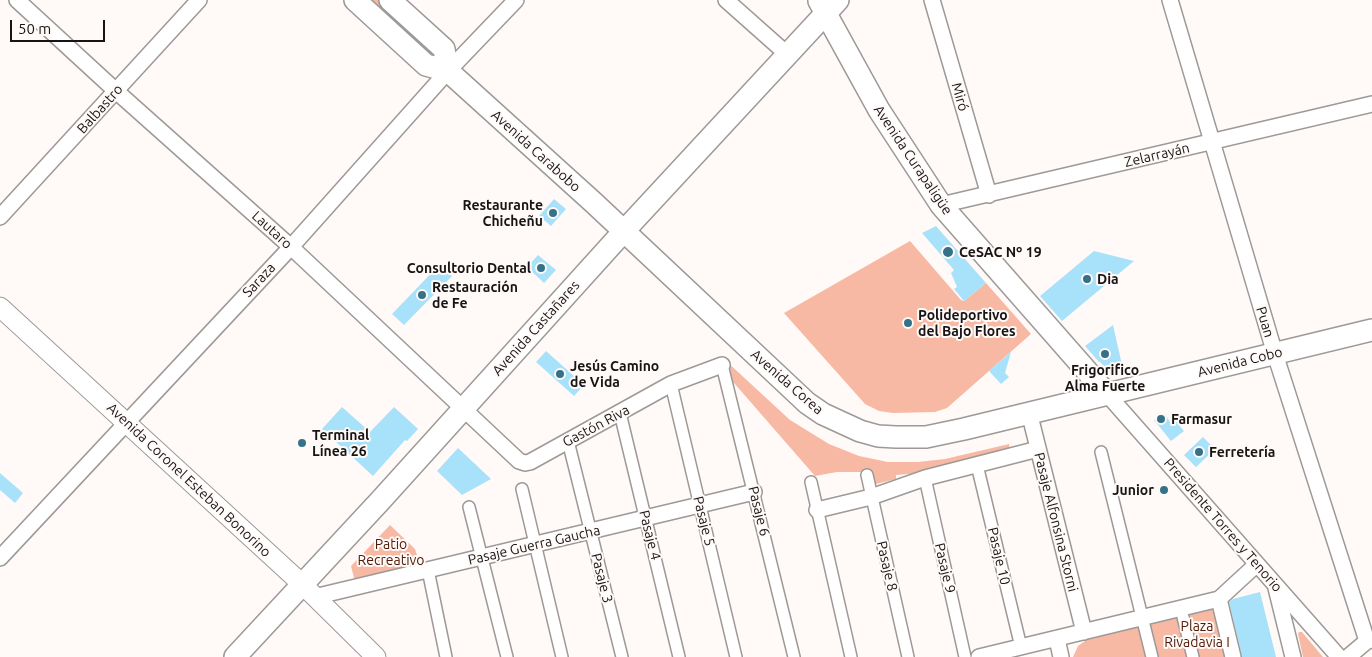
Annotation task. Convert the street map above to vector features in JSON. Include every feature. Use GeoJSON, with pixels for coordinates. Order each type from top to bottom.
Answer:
{"type":"FeatureCollection","features":[{"type":"Feature","properties":{"kind":"main road","name":"Avenida Carabobo"},"geometry":{"type":"LineString","coordinates":[[354,0],[426,65],[448,71],[624,231]]}},
{"type":"Feature","properties":{"kind":"main road"},"geometry":{"type":"LineString","coordinates":[[390,0],[444,49],[448,71]]}},
{"type":"Feature","properties":{"kind":"main road","name":"Avenida Castañares"},"geometry":{"type":"LineString","coordinates":[[234,657],[308,591],[464,408],[624,231],[788,55],[827,4]]}},
{"type":"Feature","properties":{"kind":"main road","name":"Avenida Curapaligüe"},"geometry":{"type":"LineString","coordinates":[[827,4],[878,110],[941,206],[1107,394]]}},
{"type":"Feature","properties":{"kind":"main road","name":"Avenida Corea"},"geometry":{"type":"LineString","coordinates":[[624,231],[807,403],[823,414],[845,425],[878,436],[926,437],[1107,394]]}},
{"type":"Feature","properties":{"kind":"main road","name":"Avenida Cobo"},"geometry":{"type":"LineString","coordinates":[[1107,394],[1372,330]]}},
{"type":"Feature","properties":{"kind":"street","name":"Lautaro"},"geometry":{"type":"LineString","coordinates":[[17,0],[116,92],[291,247],[519,461],[524,463]]}},
{"type":"Feature","properties":{"kind":"street","name":"Balbastro"},"geometry":{"type":"LineString","coordinates":[[0,217],[199,0]]}},
{"type":"Feature","properties":{"kind":"street","name":"Saraza"},"geometry":{"type":"LineString","coordinates":[[0,558],[126,421],[291,247],[448,71],[516,0]]}},
{"type":"Feature","properties":{"kind":"street"},"geometry":{"type":"LineString","coordinates":[[726,0],[788,55]]}},
{"type":"Feature","properties":{"kind":"street","name":"Miró"},"geometry":{"type":"LineString","coordinates":[[932,0],[989,195]]}},
{"type":"Feature","properties":{"kind":"street","name":"Puan"},"geometry":{"type":"LineString","coordinates":[[1170,0],[1275,354],[1369,640]]}},
{"type":"Feature","properties":{"kind":"street","name":"Zelarrayán"},"geometry":{"type":"LineString","coordinates":[[941,206],[1372,104]]}},
{"type":"Feature","properties":{"kind":"street","name":"Avenida Coronel Esteban Bonorino"},"geometry":{"type":"LineString","coordinates":[[0,306],[126,421],[376,657]]}},
{"type":"Feature","properties":{"kind":"street","name":"Gastón Riva"},"geometry":{"type":"LineString","coordinates":[[524,463],[530,462],[671,384],[722,365]]}},
{"type":"Feature","properties":{"kind":"street","name":"Pasaje 6"},"geometry":{"type":"LineString","coordinates":[[722,365],[794,657]]}},
{"type":"Feature","properties":{"kind":"street","name":"Pasaje 5"},"geometry":{"type":"LineString","coordinates":[[671,384],[736,657]]}},
{"type":"Feature","properties":{"kind":"street","name":"Presidente Torres y Tenorio"},"geometry":{"type":"LineString","coordinates":[[1107,394],[1339,657]]}},
{"type":"Feature","properties":{"kind":"street","name":"Pasaje Alfonsina Storni"},"geometry":{"type":"LineString","coordinates":[[1029,412],[1084,632]]}},
{"type":"Feature","properties":{"kind":"street","name":"Pasaje 4"},"geometry":{"type":"LineString","coordinates":[[620,413],[679,657]]}},
{"type":"Feature","properties":{"kind":"street","name":"Pasaje 3"},"geometry":{"type":"LineString","coordinates":[[568,441],[622,657]]}},
{"type":"Feature","properties":{"kind":"street"},"geometry":{"type":"LineString","coordinates":[[817,510],[871,497],[925,478],[1038,449]]}},
{"type":"Feature","properties":{"kind":"street"},"geometry":{"type":"LineString","coordinates":[[1101,452],[1152,657]]}},
{"type":"Feature","properties":{"kind":"street","name":"Pasaje 10"},"geometry":{"type":"LineString","coordinates":[[977,465],[1021,647]]}},
{"type":"Feature","properties":{"kind":"street","name":"Pasaje 8"},"geometry":{"type":"LineString","coordinates":[[866,476],[908,657]]}},
{"type":"Feature","properties":{"kind":"street","name":"Pasaje 9"},"geometry":{"type":"LineString","coordinates":[[925,478],[964,657]]}},
{"type":"Feature","properties":{"kind":"street"},"geometry":{"type":"LineString","coordinates":[[811,482],[851,657]]}},
{"type":"Feature","properties":{"kind":"street"},"geometry":{"type":"LineString","coordinates":[[522,489],[562,657]]}},
{"type":"Feature","properties":{"kind":"street","name":"Pasaje Guerra Gaucha"},"geometry":{"type":"LineString","coordinates":[[308,591],[428,570],[754,492]]}},
{"type":"Feature","properties":{"kind":"street"},"geometry":{"type":"LineString","coordinates":[[469,506],[507,657]]}},
{"type":"Feature","properties":{"kind":"street"},"geometry":{"type":"LineString","coordinates":[[980,657],[996,655],[1021,647],[1219,599],[1257,564]]}},
{"type":"Feature","properties":{"kind":"street"},"geometry":{"type":"LineString","coordinates":[[428,570],[446,657]]}},
{"type":"Feature","properties":{"kind":"street"},"geometry":{"type":"LineString","coordinates":[[1275,585],[1293,657]]}},
{"type":"Feature","properties":{"kind":"street"},"geometry":{"type":"LineString","coordinates":[[1219,599],[1233,657]]}},
{"type":"Feature","properties":{"kind":"street"},"geometry":{"type":"LineString","coordinates":[[1183,617],[1193,657]]}},
{"type":"Feature","properties":{"kind":"street"},"geometry":{"type":"LineString","coordinates":[[1056,639],[1061,657]]}},
{"type":"Feature","properties":{"kind":"street"},"geometry":{"type":"LineString","coordinates":[[1348,657],[1369,640]]}},
{"type":"Feature","properties":{"kind":"green space"},"geometry":{"type":"Polygon","coordinates":[[[363,0],[380,0],[430,44],[428,51],[423,53],[363,0]]]}},
{"type":"Feature","properties":{"kind":"green space","name":"Polideportivo del Bajo Flores"},"geometry":{"type":"Polygon","coordinates":[[[910,241],[961,300],[964,301],[986,283],[1031,334],[947,408],[935,412],[893,413],[879,411],[865,404],[784,313],[910,241]]]}},
{"type":"Feature","properties":{"kind":"green space"},"geometry":{"type":"Polygon","coordinates":[[[725,360],[790,420],[829,444],[859,456],[888,462],[918,462],[945,459],[1009,444],[1010,451],[921,473],[896,475],[896,479],[872,485],[868,472],[837,472],[815,476],[734,383],[730,383],[725,360]]]}},
{"type":"Feature","properties":{"kind":"green space","name":"Patio Recreativo"},"geometry":{"type":"Polygon","coordinates":[[[390,525],[415,549],[420,564],[355,582],[351,566],[390,525]]]}},
{"type":"Feature","properties":{"kind":"green space","name":"Plaza Rivadavia I"},"geometry":{"type":"Polygon","coordinates":[[[1214,607],[1229,657],[1073,657],[1078,646],[1089,638],[1214,607]]]}},
{"type":"Feature","properties":{"kind":"green space"},"geometry":{"type":"Polygon","coordinates":[[[1299,632],[1302,632],[1323,657],[1303,657],[1299,632]]]}},
{"type":"Feature","properties":{"kind":"building","name":"Restaurante Chicheñu"},"geometry":{"type":"Polygon","coordinates":[[[554,199],[566,209],[551,226],[539,216],[554,199]]]}},
{"type":"Feature","properties":{"kind":"building","name":"CeSAC Nº 19"},"geometry":{"type":"Polygon","coordinates":[[[936,226],[986,283],[964,301],[954,289],[957,287],[951,273],[954,270],[922,233],[936,226]]]}},
{"type":"Feature","properties":{"kind":"building","name":"Dia"},"geometry":{"type":"Polygon","coordinates":[[[1094,251],[1134,261],[1062,321],[1040,296],[1094,251]]]}},
{"type":"Feature","properties":{"kind":"building","name":"Consultorio Dental"},"geometry":{"type":"Polygon","coordinates":[[[538,255],[556,270],[544,283],[527,267],[538,255]]]}},
{"type":"Feature","properties":{"kind":"building","name":"Restauración de Fe"},"geometry":{"type":"Polygon","coordinates":[[[440,264],[452,276],[404,325],[392,314],[440,264]]]}},
{"type":"Feature","properties":{"kind":"building","name":"Frigorifico Alma Fuerte"},"geometry":{"type":"Polygon","coordinates":[[[1113,325],[1122,365],[1111,368],[1111,365],[1105,367],[1099,362],[1085,346],[1113,325]]]}},
{"type":"Feature","properties":{"kind":"building","name":"Jesús Camino de Vida"},"geometry":{"type":"Polygon","coordinates":[[[546,351],[584,385],[574,396],[536,362],[546,351]]]}},
{"type":"Feature","properties":{"kind":"building"},"geometry":{"type":"Polygon","coordinates":[[[1011,352],[1005,373],[1009,377],[1001,384],[989,371],[1011,352]]]}},
{"type":"Feature","properties":{"kind":"building"},"geometry":{"type":"Polygon","coordinates":[[[342,407],[370,432],[394,407],[418,429],[407,441],[405,440],[373,476],[322,429],[342,407]]]}},
{"type":"Feature","properties":{"kind":"building"},"geometry":{"type":"Polygon","coordinates":[[[1165,414],[1170,422],[1174,419],[1184,431],[1171,441],[1154,420],[1165,414]]]}},
{"type":"Feature","properties":{"kind":"building","name":"Ferretería"},"geometry":{"type":"Polygon","coordinates":[[[1203,437],[1215,449],[1196,467],[1184,455],[1203,437]]]}},
{"type":"Feature","properties":{"kind":"building"},"geometry":{"type":"Polygon","coordinates":[[[458,448],[491,479],[462,495],[437,471],[458,448]]]}},
{"type":"Feature","properties":{"kind":"building"},"geometry":{"type":"Polygon","coordinates":[[[0,473],[23,493],[15,503],[0,490],[0,473]]]}},
{"type":"Feature","properties":{"kind":"building"},"geometry":{"type":"Polygon","coordinates":[[[1260,592],[1276,657],[1242,657],[1229,602],[1233,599],[1260,592]]]}},
{"type":"Feature","properties":{"kind":"place","name":"Restaurante Chicheñu"},"geometry":{"type":"Point","coordinates":[553,213]}},
{"type":"Feature","properties":{"kind":"place","name":"CeSAC Nº 19"},"geometry":{"type":"Point","coordinates":[948,252]}},
{"type":"Feature","properties":{"kind":"place","name":"Consultorio Dental"},"geometry":{"type":"Point","coordinates":[541,268]}},
{"type":"Feature","properties":{"kind":"place","name":"Dia"},"geometry":{"type":"Point","coordinates":[1087,279]}},
{"type":"Feature","properties":{"kind":"place","name":"Restauración de Fe"},"geometry":{"type":"Point","coordinates":[422,295]}},
{"type":"Feature","properties":{"kind":"place","name":"Polideportivo del Bajo Flores"},"geometry":{"type":"Point","coordinates":[908,323]}},
{"type":"Feature","properties":{"kind":"place","name":"Frigorifico Alma Fuerte"},"geometry":{"type":"Point","coordinates":[1105,354]}},
{"type":"Feature","properties":{"kind":"place","name":"Jesús Camino de Vida"},"geometry":{"type":"Point","coordinates":[560,374]}},
{"type":"Feature","properties":{"kind":"place","name":"Farmasur"},"geometry":{"type":"Point","coordinates":[1161,419]}},
{"type":"Feature","properties":{"kind":"place","name":"Terminal Línea 26"},"geometry":{"type":"Point","coordinates":[302,443]}},
{"type":"Feature","properties":{"kind":"place","name":"Ferretería"},"geometry":{"type":"Point","coordinates":[1199,452]}},
{"type":"Feature","properties":{"kind":"place","name":"Junior"},"geometry":{"type":"Point","coordinates":[1164,490]}}]}
